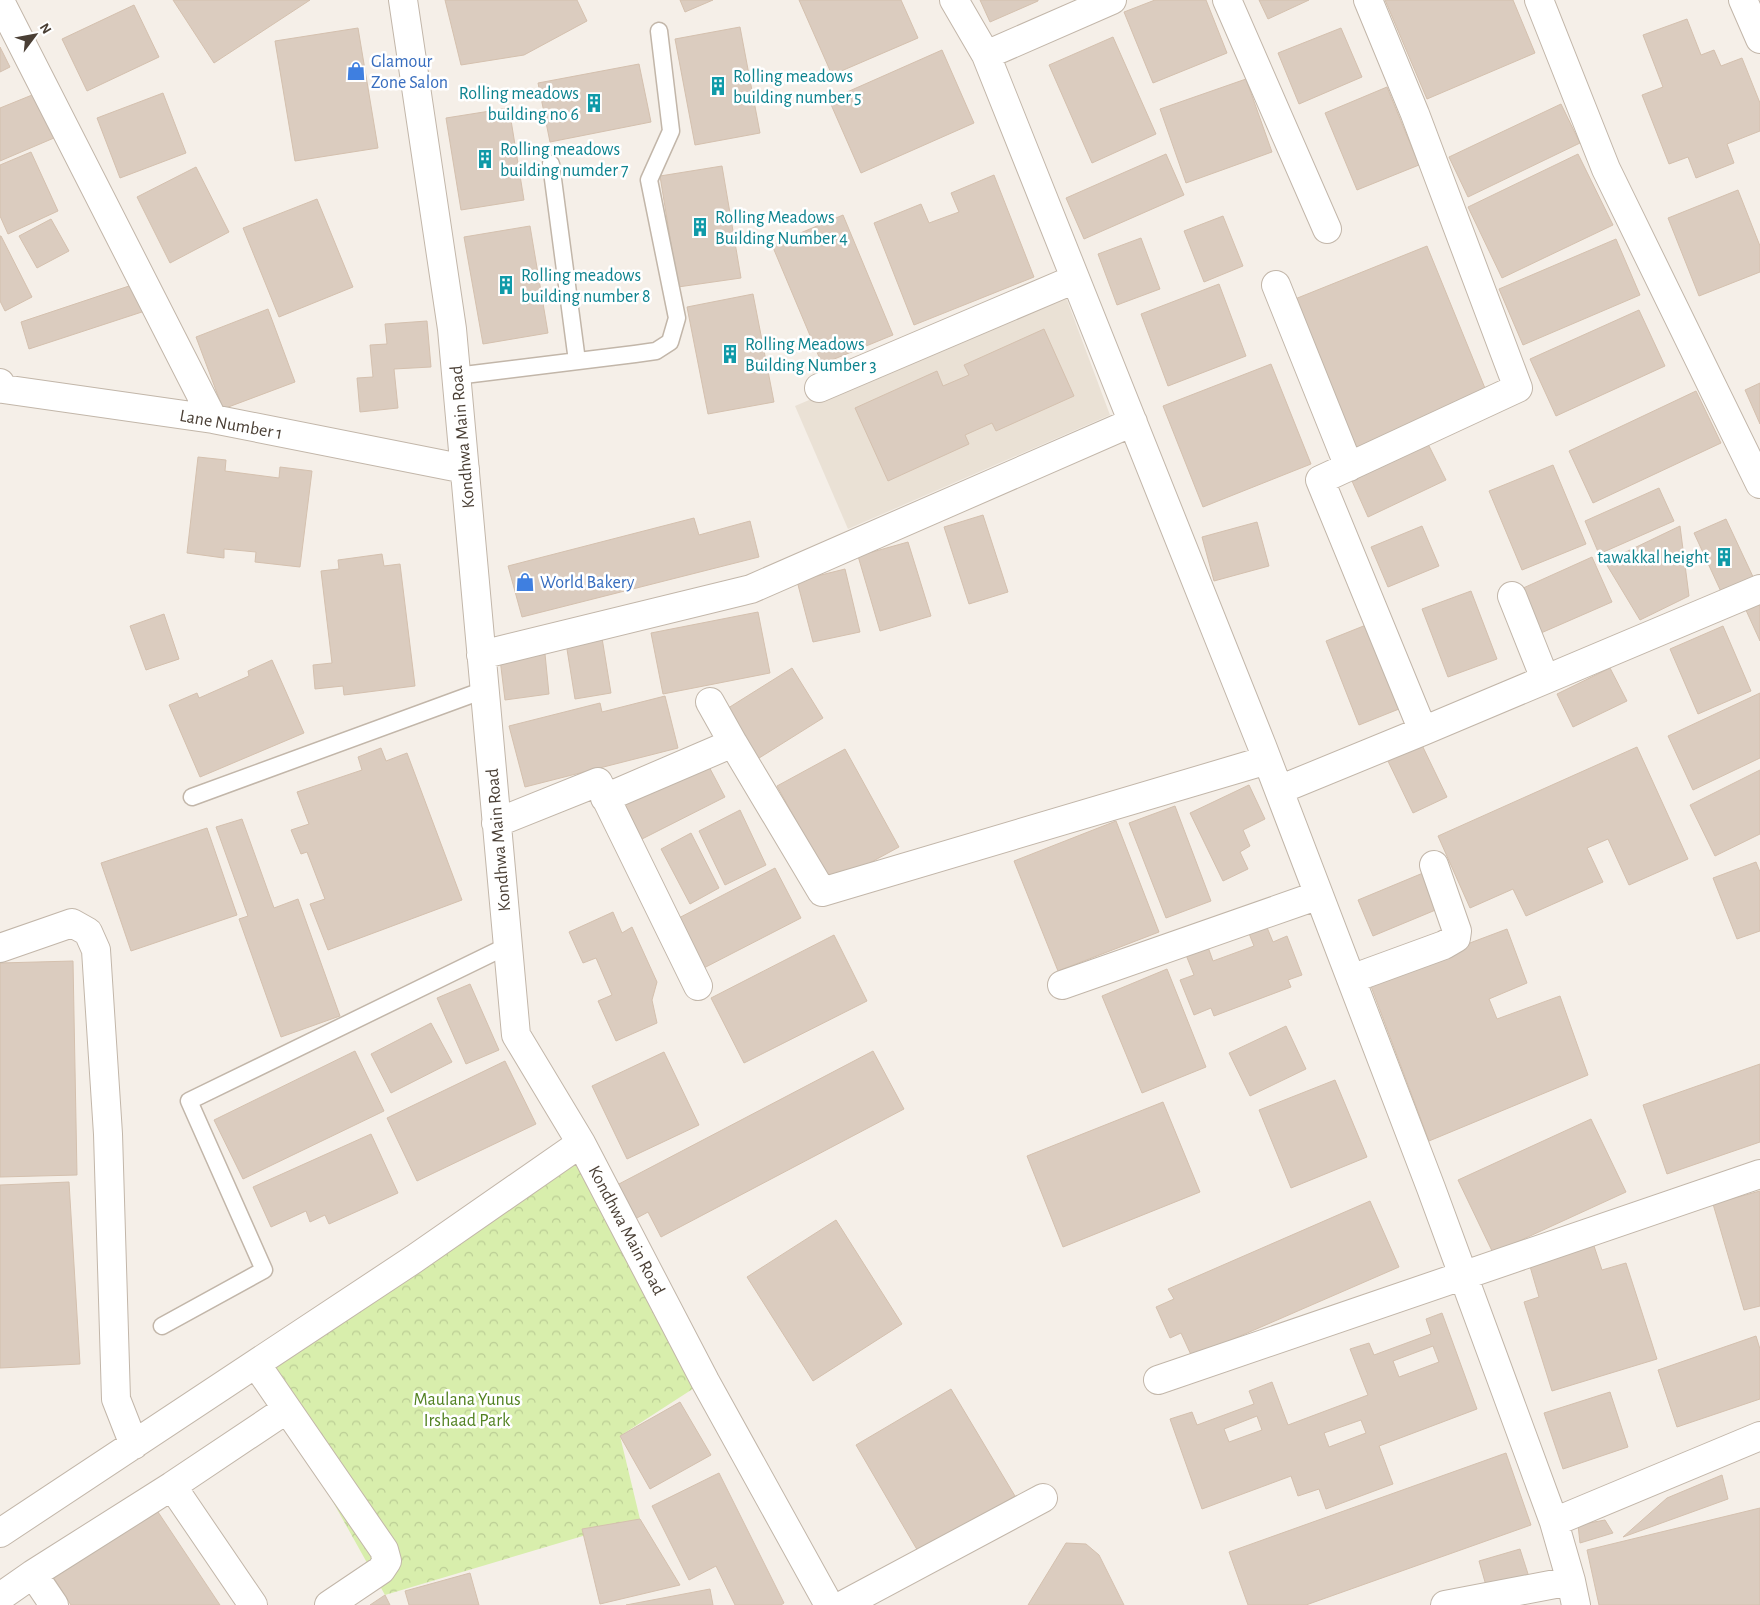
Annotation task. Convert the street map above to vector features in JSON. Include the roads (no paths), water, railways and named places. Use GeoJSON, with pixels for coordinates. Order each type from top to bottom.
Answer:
{"type":"FeatureCollection","features":[{"type":"Feature","properties":{"kind":"street","name":"Kondhwa Main Road"},"geometry":{"type":"LineString","coordinates":[[404,0],[452,329],[516,1035],[582,1143],[705,1381],[829,1605]]}},
{"type":"Feature","properties":{"kind":"street"},"geometry":{"type":"LineString","coordinates":[[954,0],[986,55],[1279,790],[1463,1275],[1554,1522],[1574,1593],[1445,1605]]}},
{"type":"Feature","properties":{"kind":"street"},"geometry":{"type":"LineString","coordinates":[[986,55],[1112,0]]}},
{"type":"Feature","properties":{"kind":"street"},"geometry":{"type":"LineString","coordinates":[[1227,0],[1327,229]]}},
{"type":"Feature","properties":{"kind":"street"},"geometry":{"type":"LineString","coordinates":[[1368,0],[1415,114],[1518,388],[1320,480],[1423,731]]}},
{"type":"Feature","properties":{"kind":"street"},"geometry":{"type":"LineString","coordinates":[[1539,0],[1606,169],[1760,484]]}},
{"type":"Feature","properties":{"kind":"street"},"geometry":{"type":"LineString","coordinates":[[1743,0],[1759,32]]}},
{"type":"Feature","properties":{"kind":"street"},"geometry":{"type":"LineString","coordinates":[[0,1],[213,419]]}},
{"type":"Feature","properties":{"kind":"street"},"geometry":{"type":"LineString","coordinates":[[818,388],[1075,278]]}},
{"type":"Feature","properties":{"kind":"street"},"geometry":{"type":"LineString","coordinates":[[1276,285],[1349,467]]}},
{"type":"Feature","properties":{"kind":"street","name":"Lane Number 1"},"geometry":{"type":"LineString","coordinates":[[0,383],[3,389],[213,419],[465,469]]}},
{"type":"Feature","properties":{"kind":"street"},"geometry":{"type":"LineString","coordinates":[[481,655],[751,589],[1133,422]]}},
{"type":"Feature","properties":{"kind":"street"},"geometry":{"type":"LineString","coordinates":[[1279,790],[1760,589]]}},
{"type":"Feature","properties":{"kind":"street"},"geometry":{"type":"LineString","coordinates":[[1512,596],[1545,679]]}},
{"type":"Feature","properties":{"kind":"street"},"geometry":{"type":"LineString","coordinates":[[710,702],[822,892],[1267,760]]}},
{"type":"Feature","properties":{"kind":"street"},"geometry":{"type":"LineString","coordinates":[[605,798],[733,743]]}},
{"type":"Feature","properties":{"kind":"street"},"geometry":{"type":"LineString","coordinates":[[496,823],[598,782],[698,986]]}},
{"type":"Feature","properties":{"kind":"street"},"geometry":{"type":"LineString","coordinates":[[1351,979],[1444,945],[1456,938],[1457,931],[1434,865]]}},
{"type":"Feature","properties":{"kind":"street"},"geometry":{"type":"LineString","coordinates":[[1062,985],[1319,896]]}},
{"type":"Feature","properties":{"kind":"street"},"geometry":{"type":"LineString","coordinates":[[0,948],[72,923],[88,932],[96,950],[108,1134],[116,1399],[134,1445]]}},
{"type":"Feature","properties":{"kind":"street"},"geometry":{"type":"LineString","coordinates":[[0,1533],[414,1260],[582,1143]]}},
{"type":"Feature","properties":{"kind":"street"},"geometry":{"type":"LineString","coordinates":[[1158,1380],[1760,1174]]}},
{"type":"Feature","properties":{"kind":"street"},"geometry":{"type":"LineString","coordinates":[[256,1364],[384,1550],[387,1562],[381,1570],[329,1605]]}},
{"type":"Feature","properties":{"kind":"street"},"geometry":{"type":"LineString","coordinates":[[0,1597],[287,1409]]}},
{"type":"Feature","properties":{"kind":"street"},"geometry":{"type":"LineString","coordinates":[[1554,1522],[1760,1436]]}},
{"type":"Feature","properties":{"kind":"street"},"geometry":{"type":"LineString","coordinates":[[172,1486],[253,1605]]}},
{"type":"Feature","properties":{"kind":"street"},"geometry":{"type":"LineString","coordinates":[[843,1605],[1043,1498]]}},
{"type":"Feature","properties":{"kind":"street"},"geometry":{"type":"LineString","coordinates":[[33,1574],[54,1605]]}},
{"type":"Feature","properties":{"kind":"lane"},"geometry":{"type":"LineString","coordinates":[[456,376],[656,351],[670,342],[677,318],[649,180],[671,131],[658,31]]}},
{"type":"Feature","properties":{"kind":"lane"},"geometry":{"type":"LineString","coordinates":[[551,164],[577,361]]}},
{"type":"Feature","properties":{"kind":"lane"},"geometry":{"type":"LineString","coordinates":[[192,797],[484,690]]}},
{"type":"Feature","properties":{"kind":"lane"},"geometry":{"type":"LineString","coordinates":[[162,1326],[264,1270],[189,1100],[508,946]]}},
{"type":"Feature","properties":{"kind":"place","name":"Glamour Zone Salon"},"geometry":{"type":"Point","coordinates":[356,71]}},
{"type":"Feature","properties":{"kind":"place","name":"Rolling meadows building number 5"},"geometry":{"type":"Point","coordinates":[718,86]}},
{"type":"Feature","properties":{"kind":"place","name":"Rolling meadows building no 6"},"geometry":{"type":"Point","coordinates":[594,103]}},
{"type":"Feature","properties":{"kind":"place","name":"Rolling meadows building numder 7"},"geometry":{"type":"Point","coordinates":[485,159]}},
{"type":"Feature","properties":{"kind":"place","name":"Rolling Meadows Building Number 4"},"geometry":{"type":"Point","coordinates":[700,227]}},
{"type":"Feature","properties":{"kind":"place","name":"Rolling meadows building number 8"},"geometry":{"type":"Point","coordinates":[506,285]}},
{"type":"Feature","properties":{"kind":"place","name":"Rolling Meadows Building Number 3"},"geometry":{"type":"Point","coordinates":[730,354]}},
{"type":"Feature","properties":{"kind":"place","name":"tawakkal height"},"geometry":{"type":"Point","coordinates":[1724,557]}},
{"type":"Feature","properties":{"kind":"place","name":"World Bakery"},"geometry":{"type":"Point","coordinates":[525,582]}},
{"type":"Feature","properties":{"kind":"park label","name":"Maulana Yunus Irshaad Park"},"geometry":{"type":"Point","coordinates":[467,1409]}}]}
